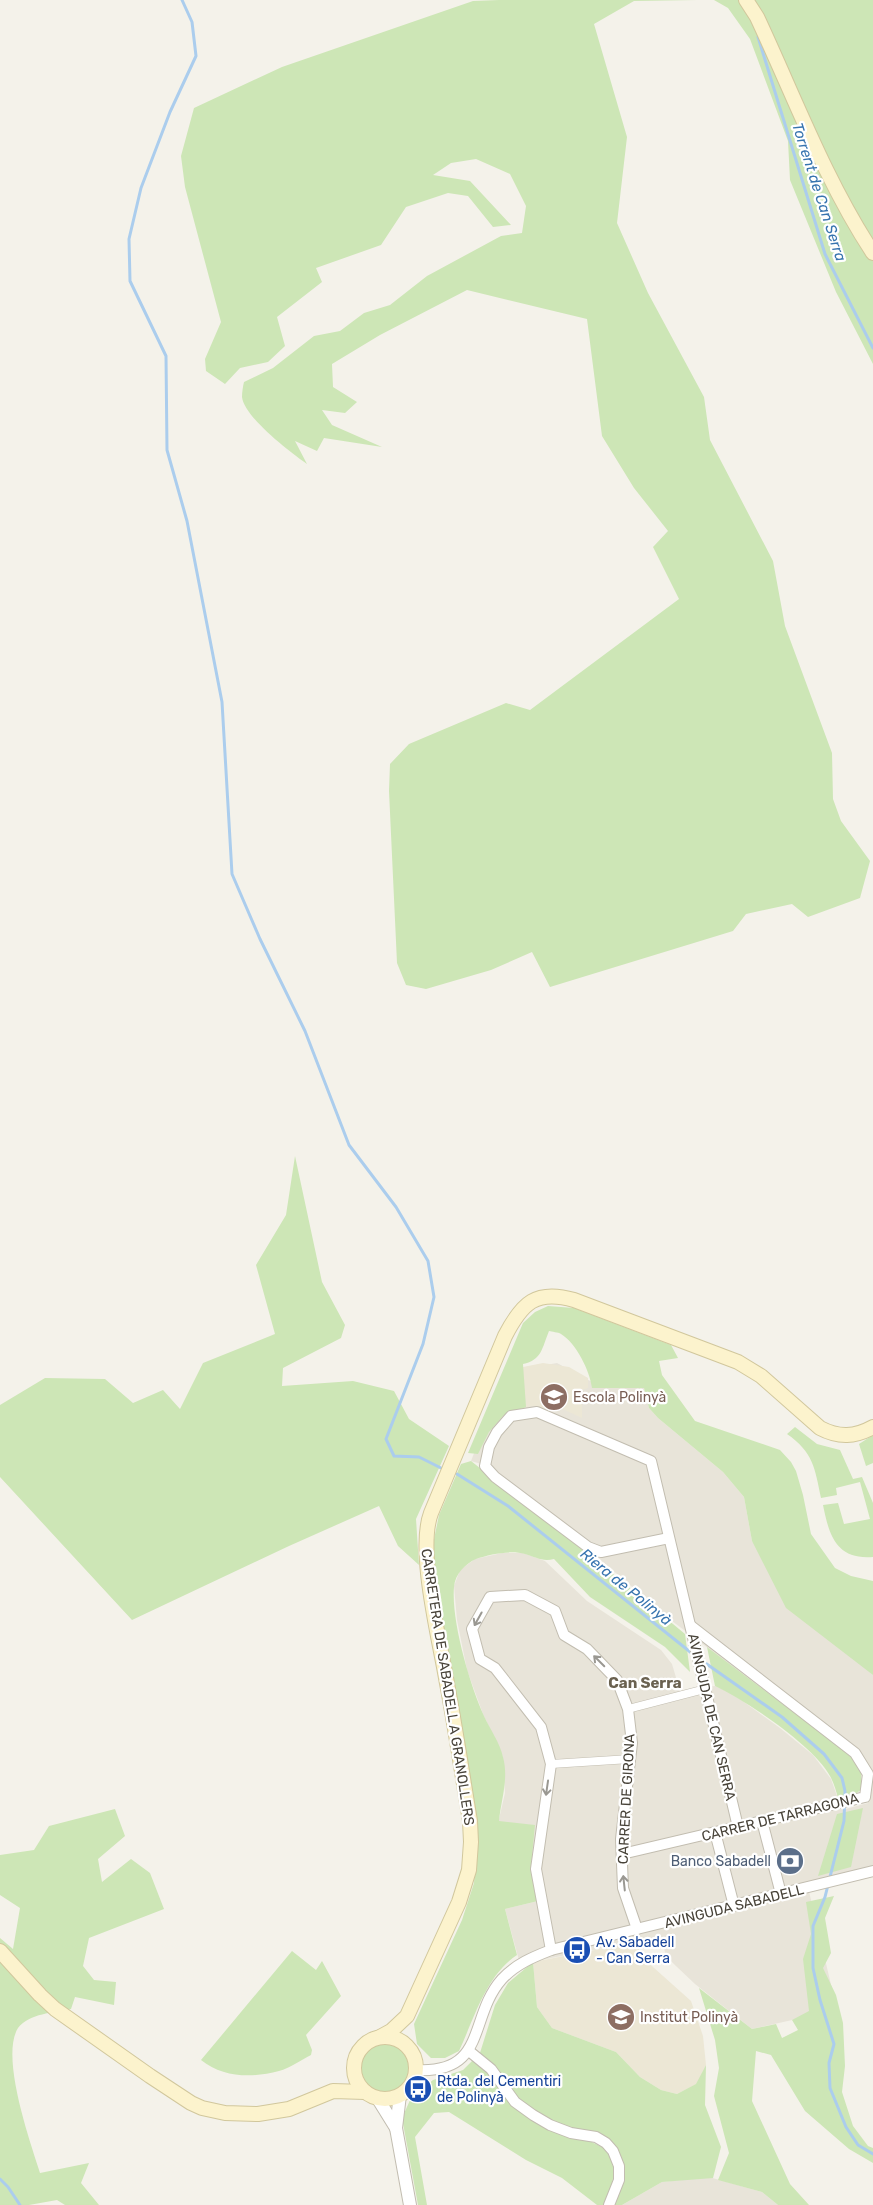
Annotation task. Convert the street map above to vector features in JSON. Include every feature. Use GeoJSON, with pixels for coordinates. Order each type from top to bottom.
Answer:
{"type":"FeatureCollection","features":[{"type":"Feature","properties":{"kind":"main road"},"geometry":{"type":"LineString","coordinates":[[746,0],[757,18],[822,162],[845,207],[873,253]]}},
{"type":"Feature","properties":{"kind":"main road","name":"CARRETERA DE SABADELL A GRANOLLERS"},"geometry":{"type":"LineString","coordinates":[[380,2037],[407,2016],[465,1887],[471,1852],[470,1820],[433,1604],[426,1528],[505,1336],[519,1311],[529,1302],[552,1295],[574,1300],[738,1362],[761,1376],[820,1428],[830,1434],[856,1435],[873,1427]]}},
{"type":"Feature","properties":{"kind":"main road"},"geometry":{"type":"LineString","coordinates":[[0,1951],[40,1995],[56,2009],[191,2103],[225,2113],[258,2114],[289,2110],[333,2091],[365,2092]]}},
{"type":"Feature","properties":{"kind":"main road","name":"CARRETERA DE SABADELL A GRANOLLERS"},"geometry":{"type":"LineString","coordinates":[[407,2016],[409,2048]]}},
{"type":"Feature","properties":{"kind":"main road"},"geometry":{"type":"LineString","coordinates":[[380,2037],[397,2039],[409,2048],[414,2058],[416,2070],[414,2080],[408,2089],[400,2095],[393,2098],[378,2099],[365,2092],[355,2079],[355,2057],[363,2045],[370,2040],[380,2037]]}},
{"type":"Feature","properties":{"kind":"main road"},"geometry":{"type":"LineString","coordinates":[[333,2091],[354,2064]]}},
{"type":"Feature","properties":{"kind":"street","name":"AVINGUDA DE CAN SERRA"},"geometry":{"type":"LineString","coordinates":[[670,1538],[601,1552],[588,1547],[495,1477],[485,1466],[488,1447],[497,1432],[511,1416],[538,1412],[651,1461],[670,1538],[691,1626],[738,1827]]}},
{"type":"Feature","properties":{"kind":"street","name":"CARRER DE GIRONA"},"geometry":{"type":"LineString","coordinates":[[552,1950],[536,1869],[551,1764],[541,1727],[495,1668],[480,1659],[472,1629],[490,1598],[525,1595],[555,1611],[564,1635],[587,1649],[617,1680],[628,1709],[632,1743],[621,1839],[623,1888],[637,1930]]}},
{"type":"Feature","properties":{"kind":"street","name":"CARRER DE TARRAGONA"},"geometry":{"type":"LineString","coordinates":[[622,1854],[865,1796],[868,1774],[855,1753],[691,1626]]}},
{"type":"Feature","properties":{"kind":"street"},"geometry":{"type":"LineString","coordinates":[[628,1709],[705,1689]]}},
{"type":"Feature","properties":{"kind":"street"},"geometry":{"type":"LineString","coordinates":[[551,1764],[630,1759]]}},
{"type":"Feature","properties":{"kind":"street"},"geometry":{"type":"LineString","coordinates":[[762,1821],[781,1894]]}},
{"type":"Feature","properties":{"kind":"street"},"geometry":{"type":"LineString","coordinates":[[715,1832],[734,1906]]}},
{"type":"Feature","properties":{"kind":"street","name":"AVINGUDA SABADELL"},"geometry":{"type":"LineString","coordinates":[[469,2051],[487,2003],[501,1980],[528,1959],[552,1950],[873,1872]]}},
{"type":"Feature","properties":{"kind":"street"},"geometry":{"type":"LineString","coordinates":[[416,2070],[425,2071],[454,2064],[463,2059],[469,2051],[491,2069],[515,2102],[533,2115],[550,2125],[596,2137],[606,2143],[613,2151],[619,2166],[619,2180],[609,2205]]}},
{"type":"Feature","properties":{"kind":"street"},"geometry":{"type":"LineString","coordinates":[[400,2095],[396,2128],[410,2205]]}},
{"type":"Feature","properties":{"kind":"street"},"geometry":{"type":"LineString","coordinates":[[378,2099],[396,2128]]}},
{"type":"Feature","properties":{"kind":"shaded area","name":"Escola Polinyà"},"geometry":{"type":"Polygon","coordinates":[[[543,1363],[569,1367],[588,1378],[588,1388],[582,1390],[582,1418],[552,1404],[549,1410],[534,1406],[526,1407],[523,1367],[543,1363]]]}},
{"type":"Feature","properties":{"kind":"shaded area"},"geometry":{"type":"Polygon","coordinates":[[[557,1363],[592,1382],[593,1388],[644,1388],[649,1408],[658,1418],[723,1472],[744,1497],[752,1541],[860,1663],[873,1675],[873,1867],[807,1883],[837,2010],[752,2029],[695,1984],[666,1956],[661,1937],[520,1964],[505,1909],[538,1901],[498,1866],[499,1819],[505,1793],[503,1757],[483,1714],[467,1670],[457,1620],[454,1586],[460,1570],[475,1559],[502,1553],[523,1553],[545,1561],[587,1601],[661,1650],[672,1664],[680,1691],[715,1686],[733,1694],[813,1755],[831,1779],[842,1810],[868,1803],[861,1773],[854,1758],[672,1621],[492,1467],[471,1461],[502,1383],[523,1369],[557,1363]]]}},
{"type":"Feature","properties":{"kind":"shaded area","name":"Institut Polinyà"},"geometry":{"type":"Polygon","coordinates":[[[636,1942],[644,1959],[691,2001],[703,2036],[706,2065],[697,2084],[677,2094],[661,2090],[640,2077],[616,2052],[552,2028],[537,2007],[533,1962],[636,1942]]]}},
{"type":"Feature","properties":{"kind":"shaded area"},"geometry":{"type":"Polygon","coordinates":[[[709,2177],[762,2192],[778,2205],[622,2205],[662,2182],[709,2177]]]}},
{"type":"Feature","properties":{"kind":"green space"},"geometry":{"type":"Polygon","coordinates":[[[697,0],[634,1],[594,24],[627,137],[617,223],[648,293],[704,397],[710,440],[773,561],[785,626],[832,753],[833,799],[841,821],[870,861],[860,898],[808,917],[792,904],[746,914],[733,931],[550,987],[532,952],[491,970],[426,989],[406,985],[397,963],[389,791],[390,764],[409,744],[506,703],[530,710],[679,599],[653,547],[668,531],[634,488],[602,436],[587,319],[467,290],[380,335],[332,364],[333,387],[357,402],[345,413],[322,410],[332,425],[382,447],[324,438],[317,451],[295,441],[307,464],[269,434],[245,405],[242,397],[244,382],[273,368],[314,336],[340,331],[364,313],[390,305],[427,276],[501,236],[522,233],[526,206],[510,174],[476,159],[451,163],[433,175],[470,181],[511,225],[493,227],[468,196],[448,193],[406,207],[381,245],[316,268],[322,282],[277,317],[285,346],[268,362],[240,368],[225,384],[206,371],[205,359],[221,322],[185,187],[181,156],[194,108],[282,67],[473,1],[697,0]]]}},
{"type":"Feature","properties":{"kind":"green space"},"geometry":{"type":"Polygon","coordinates":[[[714,0],[873,0],[873,364],[836,292],[790,180],[788,141],[750,39],[728,8],[714,0]]]}},
{"type":"Feature","properties":{"kind":"green space"},"geometry":{"type":"Polygon","coordinates":[[[295,1156],[322,1282],[345,1325],[341,1338],[283,1368],[282,1386],[353,1381],[394,1391],[409,1419],[449,1446],[416,1519],[419,1565],[398,1546],[379,1506],[132,1620],[0,1477],[0,1405],[45,1378],[105,1379],[133,1403],[163,1390],[180,1409],[203,1363],[275,1334],[256,1265],[286,1215],[295,1156]]]}},
{"type":"Feature","properties":{"kind":"green space"},"geometry":{"type":"Polygon","coordinates":[[[548,1306],[574,1308],[671,1345],[678,1358],[659,1361],[662,1375],[695,1421],[780,1450],[791,1462],[796,1471],[803,1495],[811,1534],[835,1568],[851,1576],[873,1581],[873,1675],[786,1608],[752,1541],[744,1497],[723,1472],[658,1418],[649,1408],[644,1388],[592,1388],[591,1381],[577,1351],[567,1338],[561,1334],[549,1331],[538,1356],[534,1360],[523,1364],[526,1407],[503,1416],[489,1432],[478,1454],[468,1453],[523,1323],[535,1312],[548,1306]]]}},
{"type":"Feature","properties":{"kind":"green space"},"geometry":{"type":"Polygon","coordinates":[[[795,1427],[817,1444],[840,1450],[853,1479],[862,1477],[873,1503],[873,1557],[860,1557],[850,1554],[836,1543],[828,1526],[823,1505],[838,1503],[844,1524],[870,1519],[860,1482],[836,1488],[837,1495],[821,1498],[817,1478],[808,1454],[787,1434],[795,1427]]]}},
{"type":"Feature","properties":{"kind":"green space"},"geometry":{"type":"Polygon","coordinates":[[[873,1435],[873,1463],[866,1466],[859,1444],[873,1435]]]}},
{"type":"Feature","properties":{"kind":"green space"},"geometry":{"type":"Polygon","coordinates":[[[471,1461],[583,1549],[685,1634],[690,1672],[665,1647],[590,1597],[554,1559],[542,1560],[513,1552],[501,1553],[476,1559],[464,1567],[458,1574],[454,1587],[454,1601],[458,1635],[479,1703],[500,1747],[505,1765],[505,1781],[499,1821],[535,1825],[531,1867],[538,1901],[505,1909],[517,1955],[506,1964],[489,1986],[459,2051],[445,2058],[431,2058],[417,2044],[414,2024],[462,1920],[474,1883],[476,1850],[460,1730],[435,1581],[433,1544],[439,1515],[461,1464],[471,1461]]]}},
{"type":"Feature","properties":{"kind":"green space"},"geometry":{"type":"Polygon","coordinates":[[[707,1647],[854,1758],[861,1773],[862,1789],[854,1795],[838,1798],[830,1776],[810,1751],[779,1725],[715,1686],[707,1647]]]}},
{"type":"Feature","properties":{"kind":"green space"},"geometry":{"type":"Polygon","coordinates":[[[863,1808],[851,1867],[818,1876],[837,1814],[863,1808]]]}},
{"type":"Feature","properties":{"kind":"green space"},"geometry":{"type":"Polygon","coordinates":[[[115,1809],[125,1836],[98,1859],[102,1882],[131,1859],[150,1873],[164,1909],[89,1938],[83,1966],[94,1980],[116,1982],[114,2005],[75,1997],[71,2009],[42,2014],[29,2019],[18,2028],[13,2041],[12,2058],[18,2099],[40,2173],[89,2163],[81,2183],[99,2205],[65,2205],[57,2200],[29,2205],[0,2205],[0,1938],[13,1949],[20,1908],[0,1895],[0,1855],[34,1850],[49,1826],[115,1809]]]}},
{"type":"Feature","properties":{"kind":"green space"},"geometry":{"type":"Polygon","coordinates":[[[834,1896],[825,1918],[831,1953],[823,1968],[836,1995],[843,2023],[845,2066],[842,2092],[853,2126],[868,2146],[873,2148],[873,2163],[849,2149],[805,2111],[771,2055],[756,2051],[752,2101],[790,2184],[809,2205],[778,2205],[762,2192],[718,2180],[729,2153],[714,2096],[719,2068],[715,2040],[699,1988],[752,2029],[776,2024],[782,2038],[798,2030],[792,2020],[809,2011],[803,1959],[811,1934],[806,1902],[834,1896]]]}},
{"type":"Feature","properties":{"kind":"green space"},"geometry":{"type":"Polygon","coordinates":[[[292,1951],[316,1970],[322,1961],[341,1996],[306,2035],[312,2050],[311,2055],[283,2070],[259,2075],[228,2073],[210,2066],[201,2060],[292,1951]]]}},
{"type":"Feature","properties":{"kind":"green space"},"geometry":{"type":"Polygon","coordinates":[[[533,1962],[537,2007],[552,2028],[616,2052],[640,2077],[661,2090],[677,2094],[696,2084],[706,2065],[705,2105],[721,2147],[713,2178],[662,2182],[622,2205],[612,2205],[619,2155],[575,2130],[551,2122],[518,2100],[479,2056],[495,2005],[508,1983],[533,1962]]]}},
{"type":"Feature","properties":{"kind":"green space"},"geometry":{"type":"Polygon","coordinates":[[[384,2043],[394,2045],[402,2051],[408,2059],[410,2069],[408,2079],[402,2087],[394,2093],[384,2095],[374,2093],[366,2087],[360,2079],[358,2069],[360,2059],[366,2051],[374,2045],[384,2043]]]}},
{"type":"Feature","properties":{"kind":"green space"},"geometry":{"type":"Polygon","coordinates":[[[474,2059],[489,2072],[513,2104],[604,2148],[612,2162],[613,2176],[604,2205],[597,2205],[562,2178],[526,2160],[449,2112],[434,2113],[415,2137],[427,2205],[418,2205],[402,2118],[411,2098],[433,2080],[463,2070],[474,2059]]]}},
{"type":"Feature","properties":{"kind":"waterway"},"geometry":{"type":"LineString","coordinates":[[182,0],[192,22],[196,56],[170,112],[141,188],[129,239],[130,281],[166,356],[167,450],[187,521],[222,702],[232,874],[260,939],[305,1031],[349,1145],[396,1207],[428,1261],[434,1297],[423,1344],[386,1439],[394,1456],[419,1457],[441,1468]]}},
{"type":"Feature","properties":{"kind":"waterway","name":"Torrent de Can Serra"},"geometry":{"type":"LineString","coordinates":[[758,37],[825,254],[873,348]]}},
{"type":"Feature","properties":{"kind":"waterway","name":"Riera de Polinyà"},"geometry":{"type":"LineString","coordinates":[[457,1474],[508,1506],[694,1655]]}},
{"type":"Feature","properties":{"kind":"waterway"},"geometry":{"type":"LineString","coordinates":[[701,1660],[782,1717],[824,1754],[842,1778],[845,1791],[844,1821],[825,1897],[813,1926],[813,1968],[820,2000],[834,2044],[829,2063],[830,2088],[846,2127],[858,2145],[873,2154]]}},
{"type":"Feature","properties":{"kind":"waterway"},"geometry":{"type":"LineString","coordinates":[[0,2179],[20,2205]]}},
{"type":"Feature","properties":{"kind":"place","name":"Escola Polinyà"},"geometry":{"type":"Point","coordinates":[554,1397]}},
{"type":"Feature","properties":{"kind":"place","name":"Banco Sabadell"},"geometry":{"type":"Point","coordinates":[790,1861]}},
{"type":"Feature","properties":{"kind":"place","name":"Av. Sabadell - Can Serra"},"geometry":{"type":"Point","coordinates":[577,1950]}},
{"type":"Feature","properties":{"kind":"place","name":"Institut Polinyà"},"geometry":{"type":"Point","coordinates":[621,2017]}},
{"type":"Feature","properties":{"kind":"place","name":"Rtda. del Cementiri de Polinyà"},"geometry":{"type":"Point","coordinates":[418,2089]}},
{"type":"Feature","properties":{"kind":"district","name":"Can Serra"},"geometry":{"type":"Point","coordinates":[645,1683]}}]}
